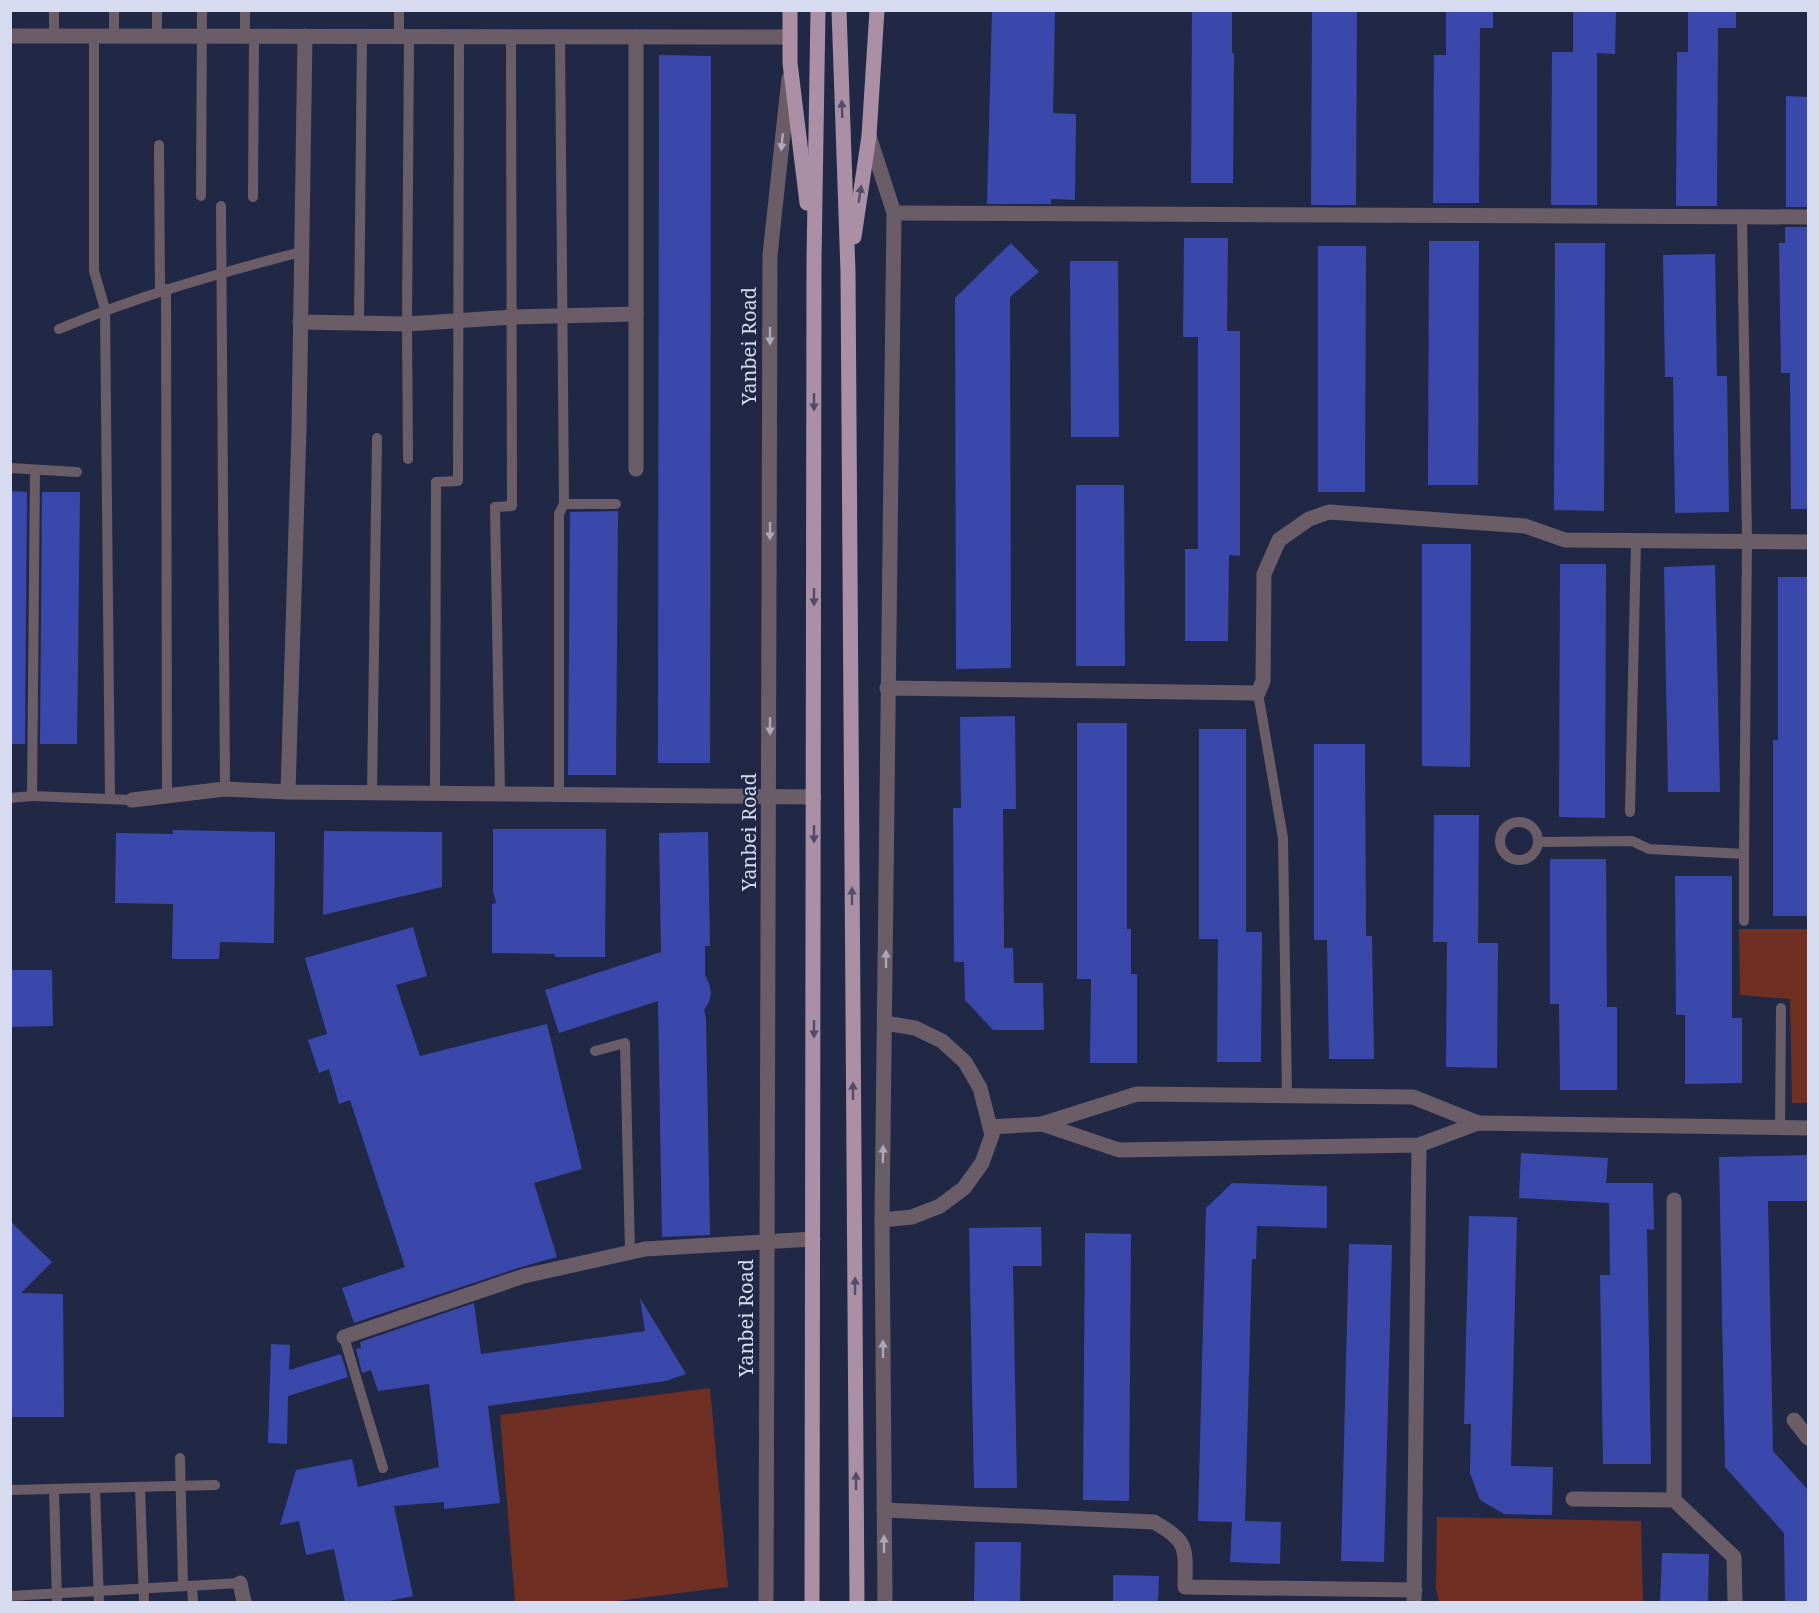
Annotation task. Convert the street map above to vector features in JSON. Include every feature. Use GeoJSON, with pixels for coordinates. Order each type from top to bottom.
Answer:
{"type":"FeatureCollection","features":[{"type":"Feature","properties":{"kind":"main road"},"geometry":{"type":"LineString","coordinates":[[790,10],[790,63],[814,260]]}},
{"type":"Feature","properties":{"kind":"main road"},"geometry":{"type":"LineString","coordinates":[[848,272],[869,136],[877,10]]}},
{"type":"Feature","properties":{"kind":"main road"},"geometry":{"type":"LineString","coordinates":[[812,1602],[814,260],[818,12]]}},
{"type":"Feature","properties":{"kind":"main road"},"geometry":{"type":"LineString","coordinates":[[839,13],[848,272],[857,1602]]}},
{"type":"Feature","properties":{"kind":"street"},"geometry":{"type":"LineString","coordinates":[[10,36],[790,37]]}},
{"type":"Feature","properties":{"kind":"street"},"geometry":{"type":"LineString","coordinates":[[288,792],[299,430],[305,36]]}},
{"type":"Feature","properties":{"kind":"street"},"geometry":{"type":"LineString","coordinates":[[636,37],[636,469]]}},
{"type":"Feature","properties":{"kind":"street","name":"Yanbei Road"},"geometry":{"type":"LineString","coordinates":[[766,1602],[771,255],[790,63]]}},
{"type":"Feature","properties":{"kind":"street"},"geometry":{"type":"LineString","coordinates":[[869,136],[894,213],[882,1220],[885,1602]]}},
{"type":"Feature","properties":{"kind":"street"},"geometry":{"type":"LineString","coordinates":[[894,213],[1809,218]]}},
{"type":"Feature","properties":{"kind":"street"},"geometry":{"type":"LineString","coordinates":[[300,322],[407,324],[513,317],[636,314]]}},
{"type":"Feature","properties":{"kind":"street"},"geometry":{"type":"LineString","coordinates":[[887,688],[1258,693],[1263,681],[1264,574],[1279,540],[1309,519],[1329,512],[1525,526],[1564,540],[1809,543]]}},
{"type":"Feature","properties":{"kind":"street"},"geometry":{"type":"LineString","coordinates":[[132,800],[225,789],[288,792],[814,797]]}},
{"type":"Feature","properties":{"kind":"street"},"geometry":{"type":"LineString","coordinates":[[882,1220],[912,1217],[940,1206],[964,1188],[982,1163],[992,1135],[980,1088],[965,1062],[942,1041],[915,1028],[885,1023]]}},
{"type":"Feature","properties":{"kind":"street"},"geometry":{"type":"LineString","coordinates":[[990,1127],[1042,1124],[1137,1094],[1413,1097],[1478,1123],[1809,1128]]}},
{"type":"Feature","properties":{"kind":"street"},"geometry":{"type":"LineString","coordinates":[[1042,1124],[1119,1150],[1419,1145],[1478,1123]]}},
{"type":"Feature","properties":{"kind":"street"},"geometry":{"type":"LineString","coordinates":[[1185,1587],[1282,1595],[1414,1596],[1419,1145]]}},
{"type":"Feature","properties":{"kind":"street"},"geometry":{"type":"LineString","coordinates":[[1674,1200],[1674,1500]]}},
{"type":"Feature","properties":{"kind":"street"},"geometry":{"type":"LineString","coordinates":[[344,1337],[524,1276],[630,1252],[645,1249],[813,1239]]}},
{"type":"Feature","properties":{"kind":"street"},"geometry":{"type":"LineString","coordinates":[[1794,1420],[1809,1438]]}},
{"type":"Feature","properties":{"kind":"street"},"geometry":{"type":"LineString","coordinates":[[1573,1499],[1674,1500],[1734,1557],[1734,1602]]}},
{"type":"Feature","properties":{"kind":"street"},"geometry":{"type":"LineString","coordinates":[[884,1510],[1154,1522],[1174,1533],[1185,1549],[1185,1587],[1181,1602]]}},
{"type":"Feature","properties":{"kind":"street"},"geometry":{"type":"LineString","coordinates":[[240,1583],[243,1602]]}},
{"type":"Feature","properties":{"kind":"lane"},"geometry":{"type":"LineString","coordinates":[[54,10],[54,36]]}},
{"type":"Feature","properties":{"kind":"lane"},"geometry":{"type":"LineString","coordinates":[[114,10],[114,36]]}},
{"type":"Feature","properties":{"kind":"lane"},"geometry":{"type":"LineString","coordinates":[[157,10],[157,36]]}},
{"type":"Feature","properties":{"kind":"lane"},"geometry":{"type":"LineString","coordinates":[[201,196],[202,10]]}},
{"type":"Feature","properties":{"kind":"lane"},"geometry":{"type":"LineString","coordinates":[[245,10],[249,36],[253,197]]}},
{"type":"Feature","properties":{"kind":"lane"},"geometry":{"type":"LineString","coordinates":[[399,10],[404,36],[408,459]]}},
{"type":"Feature","properties":{"kind":"lane"},"geometry":{"type":"LineString","coordinates":[[94,36],[94,272],[105,309],[110,799]]}},
{"type":"Feature","properties":{"kind":"lane"},"geometry":{"type":"LineString","coordinates":[[359,323],[362,36]]}},
{"type":"Feature","properties":{"kind":"lane"},"geometry":{"type":"LineString","coordinates":[[435,793],[436,482],[458,481],[459,36]]}},
{"type":"Feature","properties":{"kind":"lane"},"geometry":{"type":"LineString","coordinates":[[500,794],[495,507],[512,506],[512,36]]}},
{"type":"Feature","properties":{"kind":"lane"},"geometry":{"type":"LineString","coordinates":[[559,795],[559,514],[564,504],[560,36]]}},
{"type":"Feature","properties":{"kind":"lane"},"geometry":{"type":"LineString","coordinates":[[159,145],[163,290],[167,796]]}},
{"type":"Feature","properties":{"kind":"lane"},"geometry":{"type":"LineString","coordinates":[[221,206],[225,789]]}},
{"type":"Feature","properties":{"kind":"lane"},"geometry":{"type":"LineString","coordinates":[[1742,217],[1748,542],[1744,921]]}},
{"type":"Feature","properties":{"kind":"lane"},"geometry":{"type":"LineString","coordinates":[[60,328],[105,309],[163,290],[301,252]]}},
{"type":"Feature","properties":{"kind":"lane"},"geometry":{"type":"LineString","coordinates":[[372,793],[377,438]]}},
{"type":"Feature","properties":{"kind":"lane"},"geometry":{"type":"LineString","coordinates":[[10,468],[76,472]]}},
{"type":"Feature","properties":{"kind":"lane"},"geometry":{"type":"LineString","coordinates":[[32,796],[35,470]]}},
{"type":"Feature","properties":{"kind":"lane"},"geometry":{"type":"LineString","coordinates":[[564,504],[616,504]]}},
{"type":"Feature","properties":{"kind":"lane"},"geometry":{"type":"LineString","coordinates":[[1630,812],[1636,541]]}},
{"type":"Feature","properties":{"kind":"lane"},"geometry":{"type":"LineString","coordinates":[[1258,693],[1283,838],[1287,1095]]}},
{"type":"Feature","properties":{"kind":"lane"},"geometry":{"type":"LineString","coordinates":[[10,798],[32,796],[132,800]]}},
{"type":"Feature","properties":{"kind":"lane"},"geometry":{"type":"LineString","coordinates":[[1538,842],[1632,841],[1649,849],[1744,854]]}},
{"type":"Feature","properties":{"kind":"lane"},"geometry":{"type":"LineString","coordinates":[[1780,1128],[1781,1008]]}},
{"type":"Feature","properties":{"kind":"lane"},"geometry":{"type":"LineString","coordinates":[[595,1051],[625,1043],[630,1252]]}},
{"type":"Feature","properties":{"kind":"lane"},"geometry":{"type":"LineString","coordinates":[[344,1337],[383,1468]]}},
{"type":"Feature","properties":{"kind":"lane"},"geometry":{"type":"LineString","coordinates":[[180,1458],[188,1586],[193,1602]]}},
{"type":"Feature","properties":{"kind":"lane"},"geometry":{"type":"LineString","coordinates":[[10,1490],[214,1485]]}},
{"type":"Feature","properties":{"kind":"lane"},"geometry":{"type":"LineString","coordinates":[[140,1487],[144,1602]]}},
{"type":"Feature","properties":{"kind":"lane"},"geometry":{"type":"LineString","coordinates":[[95,1488],[99,1597]]}},
{"type":"Feature","properties":{"kind":"lane"},"geometry":{"type":"LineString","coordinates":[[54,1489],[57,1598]]}},
{"type":"Feature","properties":{"kind":"lane"},"geometry":{"type":"LineString","coordinates":[[10,1596],[99,1597],[144,1588],[240,1583]]}},
{"type":"Feature","properties":{"kind":"shaded area"},"geometry":{"type":"Polygon","coordinates":[[[1739,929],[1808,929],[1808,1103],[1792,1103],[1790,999],[1740,995],[1739,929]]]}},
{"type":"Feature","properties":{"kind":"shaded area"},"geometry":{"type":"Polygon","coordinates":[[[710,1388],[728,1587],[609,1602],[515,1602],[500,1415],[710,1388]]]}},
{"type":"Feature","properties":{"kind":"shaded area"},"geometry":{"type":"Polygon","coordinates":[[[1437,1517],[1641,1521],[1643,1602],[1439,1602],[1436,1589],[1437,1517]]]}},
{"type":"Feature","properties":{"kind":"building"},"geometry":{"type":"Polygon","coordinates":[[[992,10],[1055,10],[1053,113],[1076,114],[1075,200],[1051,199],[1051,204],[987,204],[992,10]]]}},
{"type":"Feature","properties":{"kind":"building"},"geometry":{"type":"Polygon","coordinates":[[[1192,10],[1232,10],[1233,183],[1191,183],[1192,10]]]}},
{"type":"Feature","properties":{"kind":"building"},"geometry":{"type":"Polygon","coordinates":[[[1312,10],[1357,10],[1356,205],[1311,205],[1312,10]]]}},
{"type":"Feature","properties":{"kind":"building"},"geometry":{"type":"Polygon","coordinates":[[[1446,10],[1493,10],[1493,28],[1480,28],[1479,203],[1433,203],[1434,55],[1446,55],[1446,10]]]}},
{"type":"Feature","properties":{"kind":"building"},"geometry":{"type":"Polygon","coordinates":[[[1573,10],[1616,10],[1615,54],[1597,53],[1597,205],[1551,205],[1552,52],[1573,52],[1573,10]]]}},
{"type":"Feature","properties":{"kind":"building"},"geometry":{"type":"Polygon","coordinates":[[[1688,10],[1736,10],[1736,28],[1718,28],[1717,206],[1676,206],[1677,52],[1688,52],[1688,10]]]}},
{"type":"Feature","properties":{"kind":"building"},"geometry":{"type":"Polygon","coordinates":[[[659,55],[711,56],[710,763],[658,763],[659,55]]]}},
{"type":"Feature","properties":{"kind":"building"},"geometry":{"type":"Polygon","coordinates":[[[1786,96],[1809,97],[1809,207],[1786,207],[1786,96]]]}},
{"type":"Feature","properties":{"kind":"building"},"geometry":{"type":"Polygon","coordinates":[[[1785,227],[1809,227],[1809,509],[1791,509],[1790,373],[1781,373],[1779,243],[1785,243],[1785,227]]]}},
{"type":"Feature","properties":{"kind":"building"},"geometry":{"type":"Polygon","coordinates":[[[1184,238],[1228,238],[1227,331],[1240,331],[1240,556],[1229,555],[1228,641],[1185,641],[1185,549],[1198,549],[1198,337],[1183,337],[1184,238]]]}},
{"type":"Feature","properties":{"kind":"building"},"geometry":{"type":"Polygon","coordinates":[[[1429,241],[1479,241],[1478,485],[1428,485],[1429,241]]]}},
{"type":"Feature","properties":{"kind":"building"},"geometry":{"type":"Polygon","coordinates":[[[1011,243],[1039,272],[1010,297],[1011,668],[956,669],[955,298],[1011,243]]]}},
{"type":"Feature","properties":{"kind":"building"},"geometry":{"type":"Polygon","coordinates":[[[1555,243],[1605,243],[1604,511],[1554,510],[1555,243]]]}},
{"type":"Feature","properties":{"kind":"building"},"geometry":{"type":"Polygon","coordinates":[[[1318,246],[1366,246],[1365,492],[1318,492],[1318,246]]]}},
{"type":"Feature","properties":{"kind":"building"},"geometry":{"type":"Polygon","coordinates":[[[1715,254],[1717,376],[1727,376],[1729,512],[1675,513],[1673,377],[1665,377],[1663,255],[1715,254]]]}},
{"type":"Feature","properties":{"kind":"building"},"geometry":{"type":"Polygon","coordinates":[[[1070,261],[1118,261],[1119,437],[1071,437],[1070,261]]]}},
{"type":"Feature","properties":{"kind":"building"},"geometry":{"type":"Polygon","coordinates":[[[1076,485],[1124,485],[1125,666],[1076,666],[1076,485]]]}},
{"type":"Feature","properties":{"kind":"building"},"geometry":{"type":"Polygon","coordinates":[[[10,491],[27,492],[25,744],[10,744],[10,491]]]}},
{"type":"Feature","properties":{"kind":"building"},"geometry":{"type":"Polygon","coordinates":[[[42,492],[80,492],[77,744],[40,744],[42,492]]]}},
{"type":"Feature","properties":{"kind":"building"},"geometry":{"type":"Polygon","coordinates":[[[618,511],[616,775],[568,775],[570,512],[618,511]]]}},
{"type":"Feature","properties":{"kind":"building"},"geometry":{"type":"Polygon","coordinates":[[[1422,544],[1471,544],[1470,767],[1422,766],[1422,544]]]}},
{"type":"Feature","properties":{"kind":"building"},"geometry":{"type":"Polygon","coordinates":[[[1560,564],[1606,564],[1605,818],[1559,817],[1560,564]]]}},
{"type":"Feature","properties":{"kind":"building"},"geometry":{"type":"Polygon","coordinates":[[[1715,565],[1720,792],[1668,792],[1664,567],[1715,565]]]}},
{"type":"Feature","properties":{"kind":"building"},"geometry":{"type":"Polygon","coordinates":[[[1778,577],[1809,577],[1809,916],[1773,916],[1773,740],[1778,740],[1778,577]]]}},
{"type":"Feature","properties":{"kind":"building"},"geometry":{"type":"Polygon","coordinates":[[[1015,716],[1016,809],[1003,809],[1004,948],[1013,948],[1014,983],[1043,983],[1044,1030],[993,1030],[965,1000],[964,962],[954,962],[953,808],[961,808],[960,717],[1015,716]]]}},
{"type":"Feature","properties":{"kind":"building"},"geometry":{"type":"Polygon","coordinates":[[[1077,723],[1127,723],[1127,929],[1131,929],[1131,974],[1137,974],[1137,1063],[1090,1063],[1091,979],[1077,979],[1077,723]]]}},
{"type":"Feature","properties":{"kind":"building"},"geometry":{"type":"Polygon","coordinates":[[[1199,729],[1246,729],[1246,932],[1262,932],[1261,1062],[1217,1062],[1218,939],[1199,939],[1199,729]]]}},
{"type":"Feature","properties":{"kind":"building"},"geometry":{"type":"Polygon","coordinates":[[[1314,744],[1365,744],[1366,936],[1372,936],[1374,1059],[1329,1059],[1327,940],[1314,940],[1314,744]]]}},
{"type":"Feature","properties":{"kind":"building"},"geometry":{"type":"Polygon","coordinates":[[[1434,815],[1479,815],[1478,943],[1498,943],[1497,1068],[1446,1067],[1447,942],[1433,942],[1434,815]]]}},
{"type":"Feature","properties":{"kind":"building"},"geometry":{"type":"Polygon","coordinates":[[[493,829],[606,829],[605,957],[492,953],[492,904],[496,903],[493,891],[493,829]]]}},
{"type":"Feature","properties":{"kind":"building"},"geometry":{"type":"Polygon","coordinates":[[[173,830],[275,832],[274,943],[220,942],[219,959],[172,959],[173,904],[115,903],[116,833],[173,834],[173,830]]]}},
{"type":"Feature","properties":{"kind":"building"},"geometry":{"type":"Polygon","coordinates":[[[324,831],[442,832],[442,887],[323,915],[324,831]]]}},
{"type":"Feature","properties":{"kind":"building"},"geometry":{"type":"Polygon","coordinates":[[[708,832],[710,946],[705,946],[705,975],[711,993],[704,1010],[710,1235],[662,1237],[658,1001],[559,1033],[545,990],[661,952],[659,833],[708,832]]]}},
{"type":"Feature","properties":{"kind":"building"},"geometry":{"type":"Polygon","coordinates":[[[1550,859],[1606,859],[1607,1007],[1617,1007],[1617,1090],[1560,1090],[1559,1004],[1550,1004],[1550,859]]]}},
{"type":"Feature","properties":{"kind":"building"},"geometry":{"type":"Polygon","coordinates":[[[1675,876],[1732,876],[1732,1018],[1742,1018],[1742,1083],[1685,1084],[1685,1015],[1676,1015],[1675,876]]]}},
{"type":"Feature","properties":{"kind":"building"},"geometry":{"type":"Polygon","coordinates":[[[413,927],[427,976],[396,985],[420,1056],[547,1024],[582,1169],[534,1183],[557,1257],[354,1323],[342,1288],[405,1267],[350,1100],[339,1104],[329,1069],[319,1073],[308,1040],[327,1034],[305,958],[413,927]]]}},
{"type":"Feature","properties":{"kind":"building"},"geometry":{"type":"Polygon","coordinates":[[[10,970],[52,970],[53,1026],[10,1027],[10,970]]]}},
{"type":"Feature","properties":{"kind":"building"},"geometry":{"type":"Polygon","coordinates":[[[1521,1153],[1608,1158],[1606,1183],[1653,1183],[1654,1230],[1647,1229],[1651,1464],[1603,1464],[1600,1275],[1610,1275],[1609,1203],[1519,1198],[1521,1153]]]}},
{"type":"Feature","properties":{"kind":"building"},"geometry":{"type":"Polygon","coordinates":[[[1809,1155],[1809,1201],[1768,1201],[1773,1451],[1809,1491],[1809,1602],[1785,1602],[1784,1533],[1725,1467],[1719,1157],[1809,1155]]]}},
{"type":"Feature","properties":{"kind":"building"},"geometry":{"type":"Polygon","coordinates":[[[1232,1183],[1327,1186],[1327,1228],[1257,1226],[1256,1259],[1252,1259],[1245,1521],[1281,1522],[1280,1564],[1230,1562],[1232,1522],[1198,1521],[1206,1208],[1232,1183]]]}},
{"type":"Feature","properties":{"kind":"building"},"geometry":{"type":"Polygon","coordinates":[[[1469,1216],[1517,1217],[1511,1466],[1553,1467],[1552,1515],[1504,1514],[1480,1500],[1470,1473],[1471,1424],[1464,1424],[1469,1216]]]}},
{"type":"Feature","properties":{"kind":"building"},"geometry":{"type":"Polygon","coordinates":[[[10,1221],[52,1262],[21,1293],[63,1294],[64,1417],[10,1417],[10,1221]]]}},
{"type":"Feature","properties":{"kind":"building"},"geometry":{"type":"Polygon","coordinates":[[[1041,1227],[1042,1266],[1013,1266],[1017,1488],[974,1488],[969,1228],[1041,1227]]]}},
{"type":"Feature","properties":{"kind":"building"},"geometry":{"type":"Polygon","coordinates":[[[1085,1233],[1131,1234],[1129,1501],[1083,1500],[1085,1233]]]}},
{"type":"Feature","properties":{"kind":"building"},"geometry":{"type":"Polygon","coordinates":[[[1349,1244],[1392,1245],[1384,1562],[1341,1561],[1349,1244]]]}},
{"type":"Feature","properties":{"kind":"building"},"geometry":{"type":"Polygon","coordinates":[[[640,1298],[686,1374],[666,1381],[488,1406],[500,1503],[444,1509],[444,1502],[394,1506],[413,1596],[384,1602],[345,1602],[334,1549],[306,1555],[299,1521],[280,1525],[296,1470],[352,1459],[358,1487],[439,1467],[429,1384],[378,1391],[371,1370],[362,1373],[356,1349],[361,1348],[360,1342],[474,1303],[481,1354],[645,1331],[640,1298]]]}},
{"type":"Feature","properties":{"kind":"building"},"geometry":{"type":"Polygon","coordinates":[[[271,1344],[290,1345],[289,1370],[341,1354],[348,1377],[288,1396],[287,1444],[268,1443],[271,1344]]]}},
{"type":"Feature","properties":{"kind":"building"},"geometry":{"type":"Polygon","coordinates":[[[975,1542],[1021,1542],[1020,1602],[974,1602],[975,1542]]]}},
{"type":"Feature","properties":{"kind":"building"},"geometry":{"type":"Polygon","coordinates":[[[1662,1553],[1709,1554],[1708,1602],[1660,1602],[1662,1553]]]}},
{"type":"Feature","properties":{"kind":"building"},"geometry":{"type":"Polygon","coordinates":[[[1113,1575],[1159,1576],[1158,1602],[1113,1602],[1113,1575]]]}}]}
